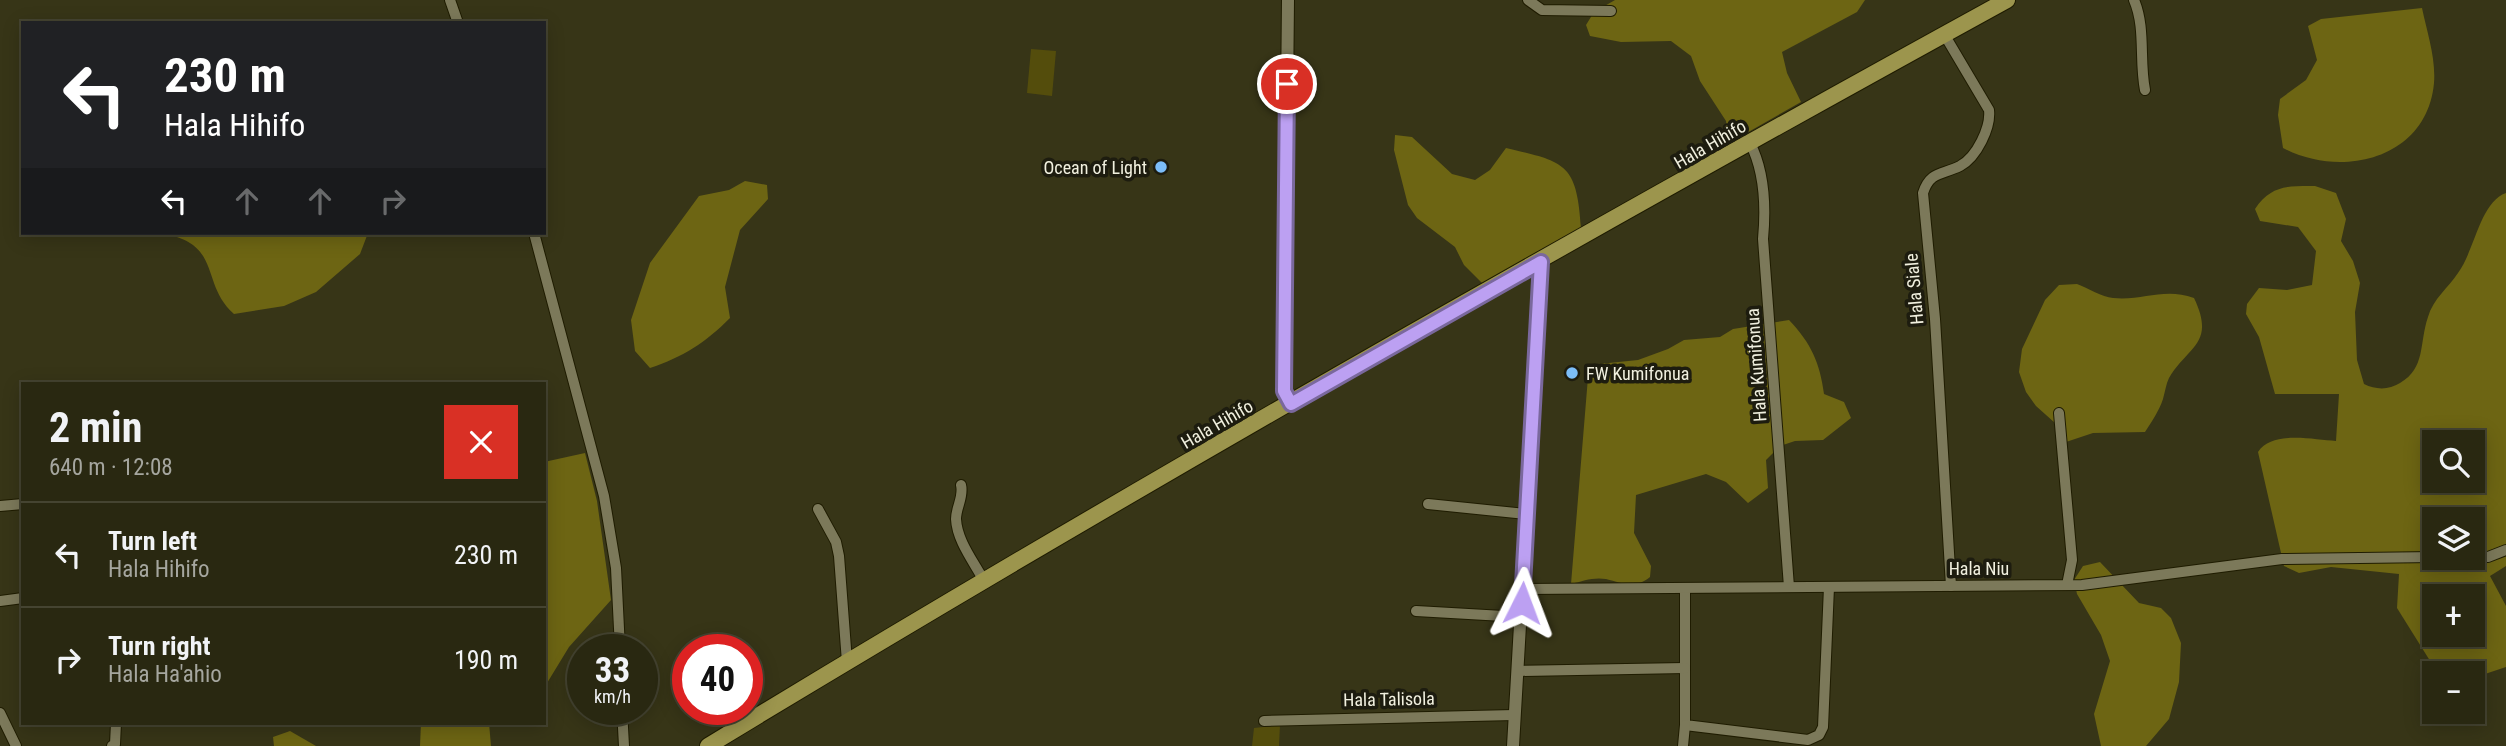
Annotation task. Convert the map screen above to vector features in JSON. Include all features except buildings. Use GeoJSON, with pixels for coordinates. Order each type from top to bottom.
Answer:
{"type":"FeatureCollection","features":[{"type":"Feature","properties":{"kind":"main road","name":"Hala Hihifo"},"geometry":{"type":"LineString","coordinates":[[708,746],[984,581],[1291,404],[2007,0]]}},
{"type":"Feature","properties":{"kind":"street"},"geometry":{"type":"LineString","coordinates":[[450,0],[457,21]]}},
{"type":"Feature","properties":{"kind":"street"},"geometry":{"type":"LineString","coordinates":[[1288,0],[1284,391],[1291,404]]}},
{"type":"Feature","properties":{"kind":"street"},"geometry":{"type":"LineString","coordinates":[[1528,0],[1542,10],[1611,11]]}},
{"type":"Feature","properties":{"kind":"street"},"geometry":{"type":"LineString","coordinates":[[2134,0],[2141,19],[2141,68],[2145,90]]}},
{"type":"Feature","properties":{"kind":"street","name":"Hala Siale"},"geometry":{"type":"LineString","coordinates":[[1944,34],[1989,110],[1990,122],[1972,156],[1960,166],[1939,171],[1927,180],[1923,193],[1936,331],[1951,586]]}},
{"type":"Feature","properties":{"kind":"street","name":"Hala Kumifonua"},"geometry":{"type":"LineString","coordinates":[[1750,143],[1759,161],[1765,215],[1763,239],[1789,587]]}},
{"type":"Feature","properties":{"kind":"street"},"geometry":{"type":"LineString","coordinates":[[535,235],[604,496],[616,568],[619,634]]}},
{"type":"Feature","properties":{"kind":"street"},"geometry":{"type":"LineString","coordinates":[[1513,746],[1541,262]]}},
{"type":"Feature","properties":{"kind":"street"},"geometry":{"type":"LineString","coordinates":[[2059,413],[2072,560],[2067,585]]}},
{"type":"Feature","properties":{"kind":"street"},"geometry":{"type":"LineString","coordinates":[[961,485],[963,491],[956,514],[957,528],[984,581]]}},
{"type":"Feature","properties":{"kind":"street"},"geometry":{"type":"LineString","coordinates":[[0,506],[21,503]]}},
{"type":"Feature","properties":{"kind":"street"},"geometry":{"type":"LineString","coordinates":[[1428,504],[1526,514]]}},
{"type":"Feature","properties":{"kind":"street"},"geometry":{"type":"LineString","coordinates":[[818,509],[836,542],[847,662]]}},
{"type":"Feature","properties":{"kind":"street"},"geometry":{"type":"LineString","coordinates":[[2485,557],[2506,550]]}},
{"type":"Feature","properties":{"kind":"street","name":"Hala Niu"},"geometry":{"type":"LineString","coordinates":[[1523,589],[2067,585],[2282,559],[2422,557]]}},
{"type":"Feature","properties":{"kind":"street"},"geometry":{"type":"LineString","coordinates":[[1685,725],[1808,740],[1819,735],[1824,727],[1829,587]]}},
{"type":"Feature","properties":{"kind":"street"},"geometry":{"type":"LineString","coordinates":[[1684,746],[1685,588]]}},
{"type":"Feature","properties":{"kind":"street"},"geometry":{"type":"LineString","coordinates":[[0,601],[21,598]]}},
{"type":"Feature","properties":{"kind":"street"},"geometry":{"type":"LineString","coordinates":[[1416,611],[1521,617]]}},
{"type":"Feature","properties":{"kind":"street"},"geometry":{"type":"LineString","coordinates":[[1517,671],[1685,668]]}},
{"type":"Feature","properties":{"kind":"street"},"geometry":{"type":"LineString","coordinates":[[0,713],[16,746]]}},
{"type":"Feature","properties":{"kind":"street","name":"Hala Talisola"},"geometry":{"type":"LineString","coordinates":[[1264,720],[1514,715]]}},
{"type":"Feature","properties":{"kind":"street"},"geometry":{"type":"LineString","coordinates":[[112,746],[115,744],[116,725]]}},
{"type":"Feature","properties":{"kind":"street"},"geometry":{"type":"LineString","coordinates":[[623,725],[624,746]]}},
{"type":"Feature","properties":{"kind":"shaded area"},"geometry":{"type":"Polygon","coordinates":[[[1615,0],[1865,0],[1857,12],[1782,52],[1787,73],[1801,102],[1729,143],[1726,121],[1700,81],[1691,56],[1671,41],[1621,42],[1590,36],[1586,25],[1594,12],[1615,0]]]}},
{"type":"Feature","properties":{"kind":"shaded area"},"geometry":{"type":"Polygon","coordinates":[[[2422,8],[2432,55],[2434,83],[2428,109],[2416,130],[2399,145],[2378,156],[2355,161],[2330,162],[2283,148],[2278,115],[2280,99],[2306,80],[2317,60],[2308,26],[2321,19],[2422,8]]]}},
{"type":"Feature","properties":{"kind":"shaded area"},"geometry":{"type":"Polygon","coordinates":[[[1031,49],[1056,51],[1052,96],[1027,93],[1031,49]]]}},
{"type":"Feature","properties":{"kind":"shaded area"},"geometry":{"type":"Polygon","coordinates":[[[1395,135],[1412,137],[1452,174],[1475,180],[1490,170],[1506,148],[1554,162],[1564,168],[1571,177],[1576,190],[1581,228],[1483,284],[1464,265],[1455,247],[1417,218],[1408,205],[1394,150],[1395,135]]]}},
{"type":"Feature","properties":{"kind":"shaded area"},"geometry":{"type":"Polygon","coordinates":[[[745,181],[767,185],[768,199],[740,230],[725,287],[730,318],[693,348],[650,368],[635,351],[631,320],[650,263],[699,196],[729,190],[745,181]]]}},
{"type":"Feature","properties":{"kind":"shaded area"},"geometry":{"type":"Polygon","coordinates":[[[2315,186],[2336,193],[2346,219],[2341,241],[2353,261],[2360,283],[2355,312],[2357,360],[2364,384],[2382,388],[2400,383],[2414,370],[2430,311],[2464,263],[2490,206],[2506,193],[2506,566],[2490,576],[2506,606],[2506,667],[2485,674],[2485,661],[2430,661],[2397,608],[2399,574],[2331,567],[2299,573],[2284,566],[2258,452],[2265,445],[2283,439],[2336,441],[2339,394],[2275,394],[2259,337],[2246,314],[2247,304],[2259,288],[2287,290],[2312,285],[2316,251],[2298,227],[2260,221],[2255,209],[2267,195],[2288,187],[2315,186]]]}},
{"type":"Feature","properties":{"kind":"shaded area"},"geometry":{"type":"Polygon","coordinates":[[[168,235],[367,235],[360,254],[316,292],[284,306],[234,314],[223,302],[202,255],[194,246],[168,235]]]}},
{"type":"Feature","properties":{"kind":"shaded area"},"geometry":{"type":"Polygon","coordinates":[[[2077,284],[2113,298],[2173,294],[2194,298],[2200,313],[2201,335],[2169,378],[2159,408],[2145,432],[2093,433],[2066,442],[2055,423],[2036,406],[2026,392],[2019,372],[2022,349],[2045,300],[2059,285],[2077,284]]]}},
{"type":"Feature","properties":{"kind":"shaded area"},"geometry":{"type":"Polygon","coordinates":[[[1789,320],[1813,354],[1824,394],[1844,402],[1851,418],[1823,440],[1795,441],[1780,446],[1766,460],[1768,488],[1748,503],[1726,482],[1706,474],[1636,495],[1634,533],[1651,566],[1650,577],[1634,584],[1601,579],[1571,584],[1589,365],[1638,360],[1684,340],[1720,337],[1733,329],[1789,320]]]}},
{"type":"Feature","properties":{"kind":"shaded area"},"geometry":{"type":"Polygon","coordinates":[[[585,453],[597,501],[611,600],[581,634],[567,634],[567,650],[546,685],[546,462],[585,453]]]}},
{"type":"Feature","properties":{"kind":"shaded area"},"geometry":{"type":"Polygon","coordinates":[[[2100,562],[2139,603],[2161,608],[2171,618],[2181,643],[2179,682],[2169,719],[2146,746],[2101,746],[2094,714],[2110,661],[2101,635],[2077,594],[2074,580],[2083,566],[2100,562]]]}},
{"type":"Feature","properties":{"kind":"shaded area"},"geometry":{"type":"Polygon","coordinates":[[[421,725],[489,725],[491,746],[420,746],[421,725]]]}},
{"type":"Feature","properties":{"kind":"shaded area"},"geometry":{"type":"Polygon","coordinates":[[[1280,725],[1279,746],[1252,746],[1254,728],[1280,725]]]}},
{"type":"Feature","properties":{"kind":"shaded area"},"geometry":{"type":"Polygon","coordinates":[[[290,731],[316,746],[274,746],[273,737],[290,731]]]}},
{"type":"Feature","properties":{"kind":"place","name":"Ocean of Light"},"geometry":{"type":"Point","coordinates":[1161,167]}},
{"type":"Feature","properties":{"kind":"place","name":"FW Kumifonua"},"geometry":{"type":"Point","coordinates":[1572,373]}},
{"type":"Feature","properties":{"kind":"route"},"geometry":{"type":"LineString","coordinates":[[1287,84],[1284,391],[1291,404],[1541,262],[1522,603]]}}]}
